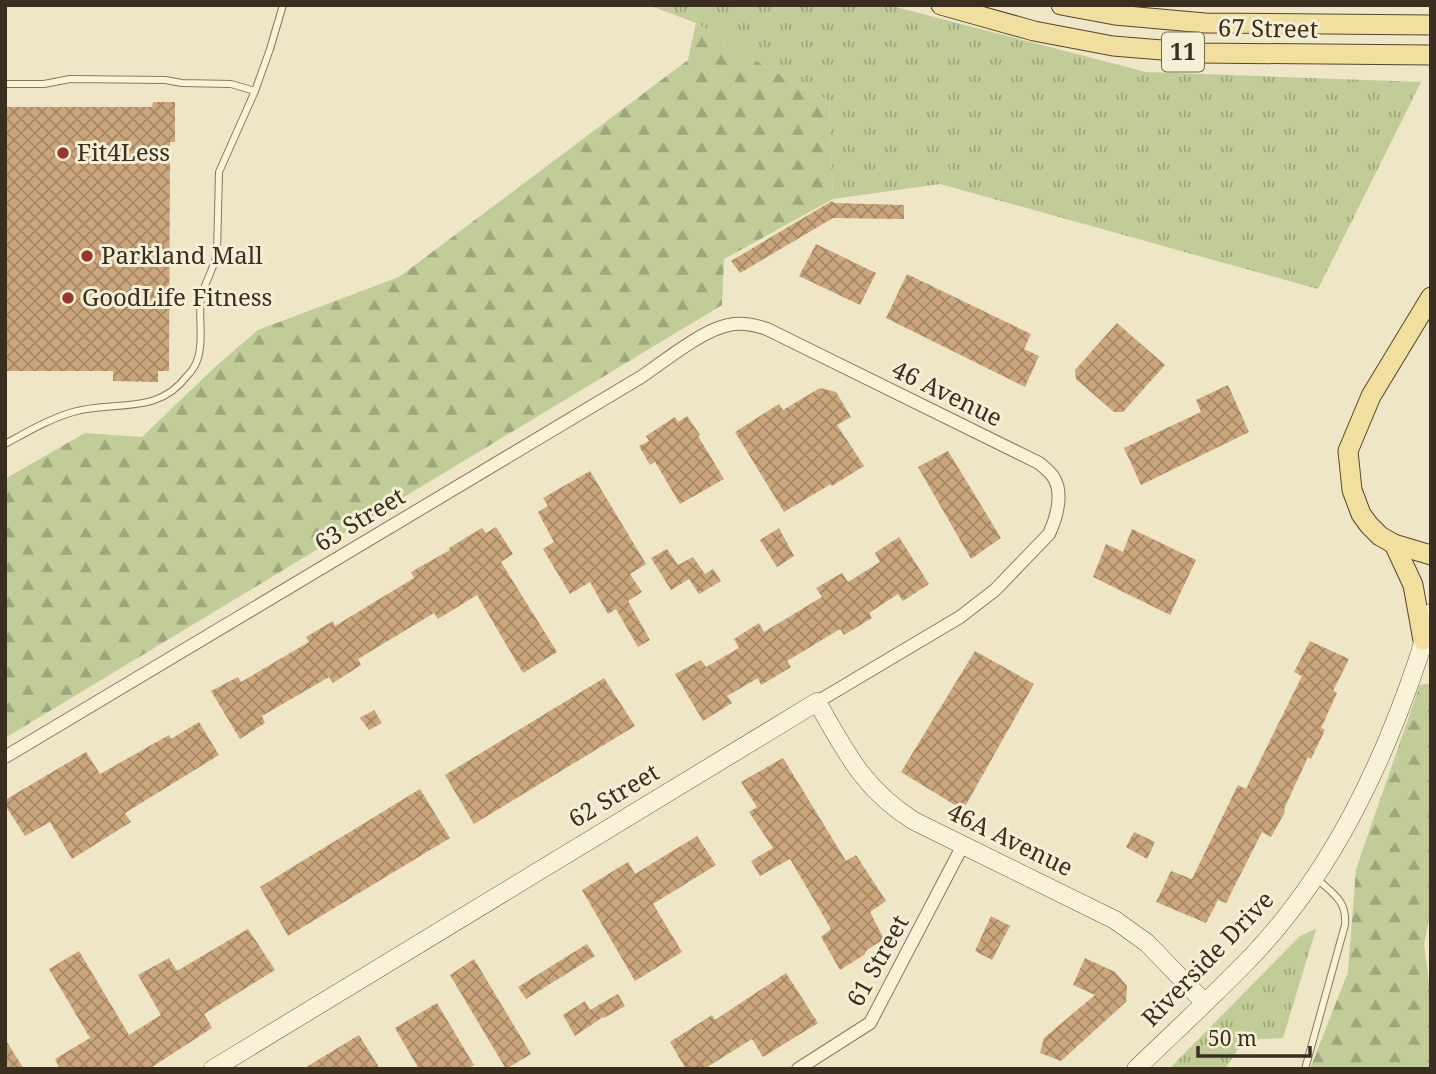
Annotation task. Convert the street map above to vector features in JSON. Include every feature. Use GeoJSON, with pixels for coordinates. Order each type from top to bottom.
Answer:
{"type":"FeatureCollection","features":[{"type":"Feature","properties":{"kind":"main road","name":"67 Street"},"geometry":{"type":"LineString","coordinates":[[941,5],[1034,31],[1113,46],[1199,53],[1431,55]]}},
{"type":"Feature","properties":{"kind":"main road","name":"67 Street"},"geometry":{"type":"LineString","coordinates":[[1061,5],[1115,15],[1205,23],[1431,25]]}},
{"type":"Feature","properties":{"kind":"main road"},"geometry":{"type":"LineString","coordinates":[[1431,297],[1371,396],[1348,451],[1352,490],[1361,514],[1375,531],[1394,544],[1431,555]]}},
{"type":"Feature","properties":{"kind":"main road"},"geometry":{"type":"LineString","coordinates":[[1394,544],[1413,585],[1423,640]]}},
{"type":"Feature","properties":{"kind":"street","name":"46 Avenue"},"geometry":{"type":"LineString","coordinates":[[738,324],[767,329],[1040,463],[1055,479],[1057,512],[1049,534],[1032,554]]}},
{"type":"Feature","properties":{"kind":"street","name":"63 Street"},"geometry":{"type":"LineString","coordinates":[[5,757],[640,377],[712,330],[738,324]]}},
{"type":"Feature","properties":{"kind":"street","name":"62 Street"},"geometry":{"type":"LineString","coordinates":[[213,1069],[960,617],[995,590],[1032,554]]}},
{"type":"Feature","properties":{"kind":"street","name":"Riverside Drive"},"geometry":{"type":"LineString","coordinates":[[1136,1069],[1254,953],[1314,876],[1346,826],[1389,739],[1419,656],[1431,613]]}},
{"type":"Feature","properties":{"kind":"street","name":"46A Avenue"},"geometry":{"type":"LineString","coordinates":[[817,702],[859,772],[873,790],[906,816],[1128,928],[1147,943],[1204,1002]]}},
{"type":"Feature","properties":{"kind":"street","name":"61 Street"},"geometry":{"type":"LineString","coordinates":[[798,1069],[870,1023],[963,845]]}},
{"type":"Feature","properties":{"kind":"lane"},"geometry":{"type":"LineString","coordinates":[[5,444],[45,423],[76,411],[151,402],[181,384],[193,368],[199,352],[200,302],[216,258],[219,172],[255,91],[284,5]]}},
{"type":"Feature","properties":{"kind":"lane"},"geometry":{"type":"LineString","coordinates":[[5,84],[44,84],[70,79],[164,80],[231,84],[255,91]]}},
{"type":"Feature","properties":{"kind":"lane"},"geometry":{"type":"LineString","coordinates":[[1305,1069],[1345,925],[1342,904],[1314,876]]}},
{"type":"Feature","properties":{"kind":"green space"},"geometry":{"type":"Polygon","coordinates":[[[648,5],[888,5],[1146,72],[1421,82],[1318,289],[940,184],[833,199],[829,101],[769,69],[696,23],[648,5]]]}},
{"type":"Feature","properties":{"kind":"green space"},"geometry":{"type":"Polygon","coordinates":[[[696,23],[769,69],[829,101],[833,199],[724,259],[722,305],[5,738],[5,479],[85,433],[142,437],[258,330],[399,277],[688,60],[696,23]]]}},
{"type":"Feature","properties":{"kind":"green space"},"geometry":{"type":"Polygon","coordinates":[[[1431,683],[1431,910],[1424,944],[1431,999],[1431,1069],[1310,1069],[1348,972],[1356,869],[1420,685],[1431,683]]]}},
{"type":"Feature","properties":{"kind":"green space"},"geometry":{"type":"Polygon","coordinates":[[[1316,929],[1283,1038],[1244,1040],[1225,1069],[1169,1069],[1300,936],[1316,929]]]}},
{"type":"Feature","properties":{"kind":"building","name":"Parkland Mall"},"geometry":{"type":"Polygon","coordinates":[[[153,102],[175,102],[175,142],[170,142],[169,371],[158,371],[158,382],[113,381],[113,371],[5,371],[5,107],[152,107],[153,102]]]}},
{"type":"Feature","properties":{"kind":"building"},"geometry":{"type":"Polygon","coordinates":[[[832,201],[904,205],[904,219],[833,218],[740,273],[731,261],[832,201]]]}},
{"type":"Feature","properties":{"kind":"building"},"geometry":{"type":"Polygon","coordinates":[[[816,244],[876,273],[860,305],[799,276],[816,244]]]}},
{"type":"Feature","properties":{"kind":"building"},"geometry":{"type":"Polygon","coordinates":[[[907,274],[1031,334],[1024,349],[1039,356],[1025,387],[886,318],[907,274]]]}},
{"type":"Feature","properties":{"kind":"building"},"geometry":{"type":"Polygon","coordinates":[[[1117,323],[1165,365],[1123,412],[1114,412],[1076,379],[1075,370],[1117,323]]]}},
{"type":"Feature","properties":{"kind":"building"},"geometry":{"type":"Polygon","coordinates":[[[1228,385],[1249,432],[1141,485],[1124,448],[1201,412],[1196,400],[1228,385]]]}},
{"type":"Feature","properties":{"kind":"building"},"geometry":{"type":"Polygon","coordinates":[[[820,388],[836,392],[851,417],[837,425],[864,466],[784,512],[735,432],[779,404],[783,410],[820,388]]]}},
{"type":"Feature","properties":{"kind":"building"},"geometry":{"type":"Polygon","coordinates":[[[687,416],[724,479],[680,504],[655,462],[650,465],[639,446],[649,441],[646,436],[675,417],[678,422],[687,416]]]}},
{"type":"Feature","properties":{"kind":"building"},"geometry":{"type":"Polygon","coordinates":[[[948,451],[1001,538],[971,559],[918,467],[948,451]]]}},
{"type":"Feature","properties":{"kind":"building"},"geometry":{"type":"Polygon","coordinates":[[[590,471],[646,564],[630,574],[642,592],[628,601],[650,640],[638,647],[616,609],[608,614],[590,582],[570,594],[543,549],[554,542],[538,512],[548,506],[543,498],[590,471]]]}},
{"type":"Feature","properties":{"kind":"building"},"geometry":{"type":"Polygon","coordinates":[[[496,527],[513,554],[501,562],[557,652],[523,673],[477,595],[438,619],[434,613],[358,659],[361,665],[333,683],[329,677],[262,716],[265,723],[240,739],[211,691],[238,677],[241,682],[309,642],[306,637],[333,621],[335,626],[414,578],[411,572],[450,550],[449,548],[482,528],[486,533],[496,527]]]}},
{"type":"Feature","properties":{"kind":"building"},"geometry":{"type":"Polygon","coordinates":[[[779,528],[794,556],[777,567],[760,540],[779,528]]]}},
{"type":"Feature","properties":{"kind":"building"},"geometry":{"type":"Polygon","coordinates":[[[1132,529],[1196,560],[1170,615],[1093,577],[1106,544],[1123,552],[1132,529]]]}},
{"type":"Feature","properties":{"kind":"building"},"geometry":{"type":"Polygon","coordinates":[[[899,537],[929,584],[903,601],[898,594],[869,613],[872,618],[844,635],[840,629],[787,661],[791,667],[761,685],[758,678],[727,696],[732,703],[703,721],[675,674],[701,660],[706,667],[739,648],[734,639],[759,623],[764,632],[822,597],[816,588],[842,573],[848,582],[880,562],[875,553],[899,537]]]}},
{"type":"Feature","properties":{"kind":"building"},"geometry":{"type":"Polygon","coordinates":[[[667,549],[678,565],[693,557],[705,574],[713,569],[721,581],[699,594],[689,579],[671,590],[651,558],[667,549]]]}},
{"type":"Feature","properties":{"kind":"building"},"geometry":{"type":"Polygon","coordinates":[[[1310,641],[1349,659],[1333,691],[1337,693],[1321,728],[1325,730],[1311,759],[1308,757],[1285,812],[1271,837],[1262,832],[1226,903],[1218,900],[1206,923],[1156,902],[1171,871],[1192,879],[1238,785],[1246,789],[1302,676],[1294,672],[1310,641]]]}},
{"type":"Feature","properties":{"kind":"building"},"geometry":{"type":"Polygon","coordinates":[[[975,651],[1034,684],[963,810],[901,772],[975,651]]]}},
{"type":"Feature","properties":{"kind":"building"},"geometry":{"type":"Polygon","coordinates":[[[604,678],[635,726],[474,824],[445,775],[604,678]]]}},
{"type":"Feature","properties":{"kind":"building"},"geometry":{"type":"Polygon","coordinates":[[[374,710],[382,723],[369,730],[360,718],[374,710]]]}},
{"type":"Feature","properties":{"kind":"building"},"geometry":{"type":"Polygon","coordinates":[[[199,722],[219,755],[125,813],[131,822],[72,859],[50,822],[25,836],[5,805],[5,800],[86,752],[100,774],[169,735],[171,739],[199,722]]]}},
{"type":"Feature","properties":{"kind":"building"},"geometry":{"type":"Polygon","coordinates":[[[783,758],[846,861],[856,855],[886,901],[870,912],[884,939],[840,970],[821,937],[831,929],[790,859],[760,876],[751,861],[773,848],[749,812],[757,807],[741,782],[783,758]]]}},
{"type":"Feature","properties":{"kind":"building"},"geometry":{"type":"Polygon","coordinates":[[[420,789],[450,838],[288,936],[260,887],[420,789]]]}},
{"type":"Feature","properties":{"kind":"building"},"geometry":{"type":"Polygon","coordinates":[[[1134,832],[1155,842],[1147,859],[1126,847],[1134,832]]]}},
{"type":"Feature","properties":{"kind":"building"},"geometry":{"type":"Polygon","coordinates":[[[697,836],[716,865],[653,904],[682,952],[635,981],[582,890],[628,862],[635,874],[697,836]]]}},
{"type":"Feature","properties":{"kind":"building"},"geometry":{"type":"Polygon","coordinates":[[[991,916],[1010,926],[992,960],[975,951],[991,916]]]}},
{"type":"Feature","properties":{"kind":"building"},"geometry":{"type":"Polygon","coordinates":[[[248,929],[275,970],[204,1014],[212,1028],[149,1069],[60,1069],[55,1059],[90,1038],[49,969],[79,951],[129,1035],[161,1015],[138,975],[169,958],[177,971],[248,929]]]}},
{"type":"Feature","properties":{"kind":"building"},"geometry":{"type":"Polygon","coordinates":[[[587,944],[595,956],[526,999],[518,987],[587,944]]]}},
{"type":"Feature","properties":{"kind":"building"},"geometry":{"type":"Polygon","coordinates":[[[1085,958],[1115,972],[1127,986],[1126,1002],[1061,1061],[1040,1053],[1044,1038],[1095,995],[1073,985],[1085,958]]]}},
{"type":"Feature","properties":{"kind":"building"},"geometry":{"type":"Polygon","coordinates":[[[474,959],[531,1054],[506,1069],[450,975],[474,959]]]}},
{"type":"Feature","properties":{"kind":"building"},"geometry":{"type":"Polygon","coordinates":[[[786,973],[818,1023],[763,1057],[752,1039],[704,1069],[686,1069],[670,1042],[712,1015],[715,1020],[786,973]]]}},
{"type":"Feature","properties":{"kind":"building"},"geometry":{"type":"Polygon","coordinates":[[[618,994],[625,1006],[575,1036],[563,1015],[585,1001],[590,1010],[618,994]]]}},
{"type":"Feature","properties":{"kind":"building"},"geometry":{"type":"Polygon","coordinates":[[[437,1003],[474,1065],[467,1069],[419,1069],[395,1028],[437,1003]]]}},
{"type":"Feature","properties":{"kind":"building"},"geometry":{"type":"Polygon","coordinates":[[[359,1035],[380,1069],[303,1069],[359,1035]]]}},
{"type":"Feature","properties":{"kind":"building"},"geometry":{"type":"Polygon","coordinates":[[[5,1039],[24,1069],[5,1069],[5,1039]]]}},
{"type":"Feature","properties":{"kind":"place","name":"Fit4Less"},"geometry":{"type":"Point","coordinates":[63,153]}},
{"type":"Feature","properties":{"kind":"place","name":"Parkland Mall"},"geometry":{"type":"Point","coordinates":[87,256]}},
{"type":"Feature","properties":{"kind":"place","name":"GoodLife Fitness"},"geometry":{"type":"Point","coordinates":[68,298]}}]}
